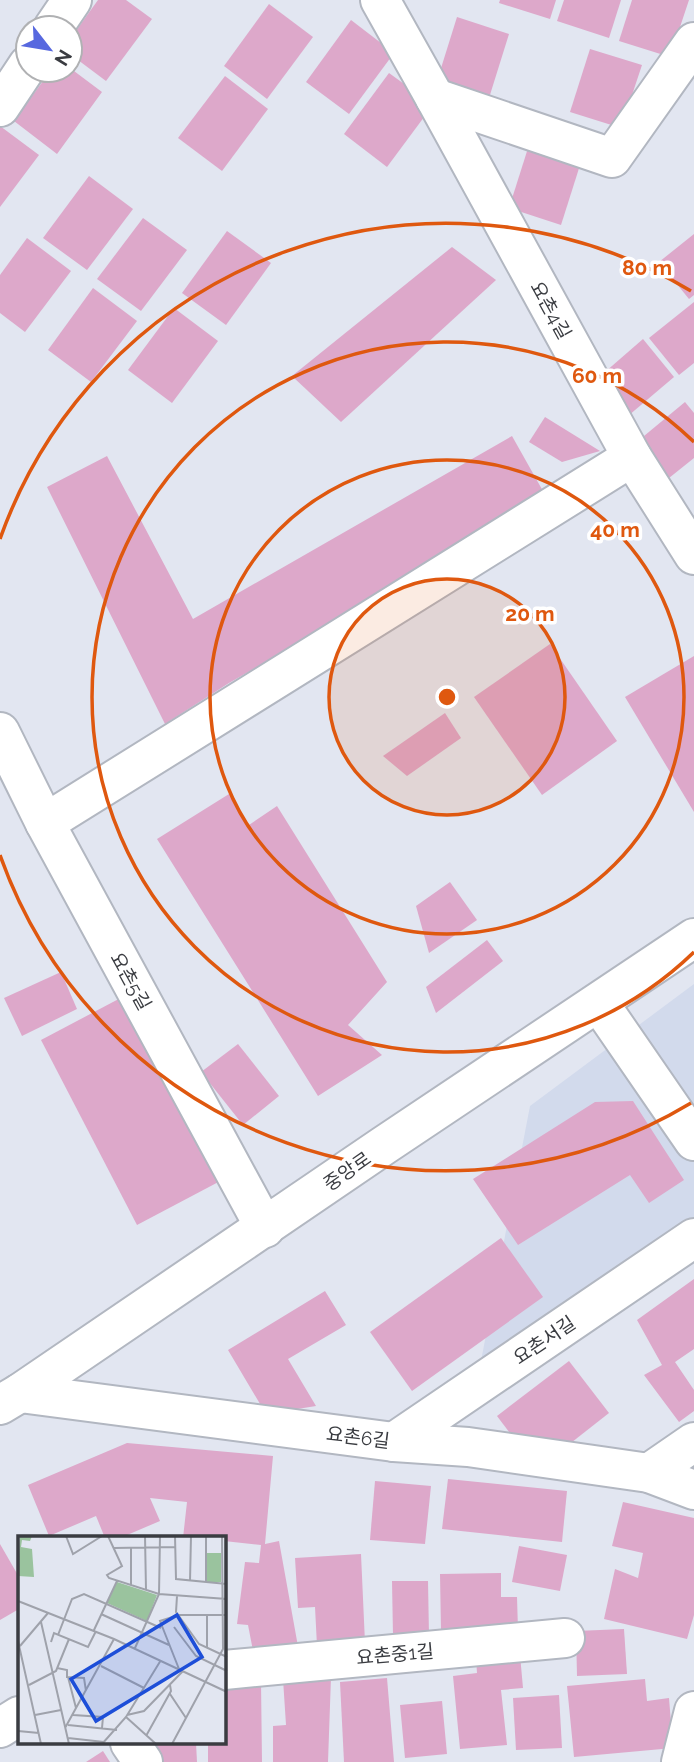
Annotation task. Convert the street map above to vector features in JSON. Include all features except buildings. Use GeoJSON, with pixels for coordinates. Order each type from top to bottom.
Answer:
{"type":"FeatureCollection","features":[{"type":"Feature","properties":{"kind":"street","name":"요촌4길"},"geometry":{"type":"LineString","coordinates":[[380,0],[632,457],[694,555]]}},
{"type":"Feature","properties":{"kind":"street"},"geometry":{"type":"LineString","coordinates":[[435,98],[612,158],[694,42]]}},
{"type":"Feature","properties":{"kind":"street"},"geometry":{"type":"LineString","coordinates":[[0,107],[15,84]]}},
{"type":"Feature","properties":{"kind":"street"},"geometry":{"type":"LineString","coordinates":[[45,823],[632,457]]}},
{"type":"Feature","properties":{"kind":"street","name":"요촌5길"},"geometry":{"type":"LineString","coordinates":[[0,732],[45,823],[265,1228]]}},
{"type":"Feature","properties":{"kind":"street","name":"중앙로"},"geometry":{"type":"LineString","coordinates":[[10,1399],[694,938]]}},
{"type":"Feature","properties":{"kind":"street"},"geometry":{"type":"LineString","coordinates":[[599,1003],[694,1141]]}},
{"type":"Feature","properties":{"kind":"street","name":"요촌서길"},"geometry":{"type":"LineString","coordinates":[[394,1442],[694,1238]]}},
{"type":"Feature","properties":{"kind":"street","name":"요촌6길"},"geometry":{"type":"LineString","coordinates":[[10,1399],[394,1442],[468,1447],[649,1473],[694,1490]]}},
{"type":"Feature","properties":{"kind":"street"},"geometry":{"type":"LineString","coordinates":[[649,1473],[694,1442]]}},
{"type":"Feature","properties":{"kind":"street","name":"요촌중1길"},"geometry":{"type":"LineString","coordinates":[[226,1670],[565,1638]]}},
{"type":"Feature","properties":{"kind":"street"},"geometry":{"type":"LineString","coordinates":[[681,1762],[694,1711]]}},
{"type":"Feature","properties":{"kind":"street"},"geometry":{"type":"LineString","coordinates":[[0,1728],[18,1717]]}},
{"type":"Feature","properties":{"kind":"street"},"geometry":{"type":"LineString","coordinates":[[131,1744],[143,1762]]}},
{"type":"Feature","properties":{"kind":"shaded area"},"geometry":{"type":"Polygon","coordinates":[[[694,984],[694,1259],[471,1413],[530,1106],[694,984]]]}}]}
